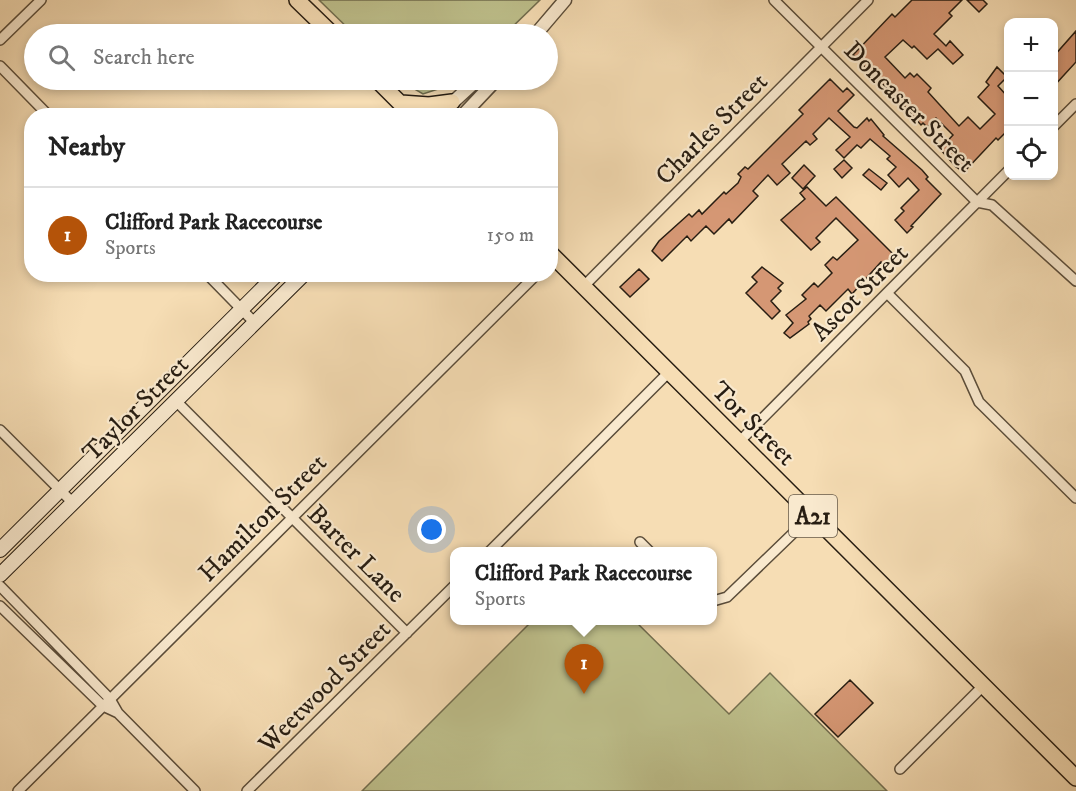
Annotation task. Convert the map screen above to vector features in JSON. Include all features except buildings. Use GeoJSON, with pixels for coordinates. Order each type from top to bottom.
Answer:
{"type":"FeatureCollection","features":[{"type":"Feature","properties":{"kind":"highway"},"geometry":{"type":"LineString","coordinates":[[297,0],[322,24]]}},
{"type":"Feature","properties":{"kind":"highway"},"geometry":{"type":"LineString","coordinates":[[387,90],[406,108]]}},
{"type":"Feature","properties":{"kind":"highway"},"geometry":{"type":"LineString","coordinates":[[401,103],[429,105],[452,102]]}},
{"type":"Feature","properties":{"kind":"highway","name":"Tor Street"},"geometry":{"type":"LineString","coordinates":[[558,263],[1076,778]]}},
{"type":"Feature","properties":{"kind":"main road","name":"Taylor Street"},"geometry":{"type":"LineString","coordinates":[[0,549],[269,282]]}},
{"type":"Feature","properties":{"kind":"main road","name":"Taylor Street"},"geometry":{"type":"LineString","coordinates":[[0,575],[296,282]]}},
{"type":"Feature","properties":{"kind":"street"},"geometry":{"type":"LineString","coordinates":[[0,40],[41,0]]}},
{"type":"Feature","properties":{"kind":"street"},"geometry":{"type":"LineString","coordinates":[[543,24],[565,0]]}},
{"type":"Feature","properties":{"kind":"street","name":"Doncaster Street"},"geometry":{"type":"LineString","coordinates":[[774,0],[977,202],[992,205],[1076,281]]}},
{"type":"Feature","properties":{"kind":"street","name":"Charles Street"},"geometry":{"type":"LineString","coordinates":[[583,286],[868,0]]}},
{"type":"Feature","properties":{"kind":"street"},"geometry":{"type":"LineString","coordinates":[[540,24],[547,19]]}},
{"type":"Feature","properties":{"kind":"street"},"geometry":{"type":"LineString","coordinates":[[0,66],[41,108]]}},
{"type":"Feature","properties":{"kind":"street"},"geometry":{"type":"LineString","coordinates":[[446,108],[466,90]]}},
{"type":"Feature","properties":{"kind":"street"},"geometry":{"type":"LineString","coordinates":[[470,108],[487,90]]}},
{"type":"Feature","properties":{"kind":"street"},"geometry":{"type":"LineString","coordinates":[[1058,121],[1076,104]]}},
{"type":"Feature","properties":{"kind":"street","name":"Ascot Street"},"geometry":{"type":"LineString","coordinates":[[739,442],[1004,175]]}},
{"type":"Feature","properties":{"kind":"street"},"geometry":{"type":"LineString","coordinates":[[215,282],[255,323]]}},
{"type":"Feature","properties":{"kind":"street","name":"Hamilton Street"},"geometry":{"type":"LineString","coordinates":[[18,791],[529,282]]}},
{"type":"Feature","properties":{"kind":"street"},"geometry":{"type":"LineString","coordinates":[[887,293],[965,371],[979,402],[1076,498]]}},
{"type":"Feature","properties":{"kind":"street"},"geometry":{"type":"LineString","coordinates":[[494,547],[669,372]]}},
{"type":"Feature","properties":{"kind":"street","name":"Barter Lane"},"geometry":{"type":"LineString","coordinates":[[176,401],[407,633]]}},
{"type":"Feature","properties":{"kind":"street"},"geometry":{"type":"LineString","coordinates":[[0,430],[73,503]]}},
{"type":"Feature","properties":{"kind":"street"},"geometry":{"type":"LineString","coordinates":[[717,600],[727,597],[812,515]]}},
{"type":"Feature","properties":{"kind":"street"},"geometry":{"type":"LineString","coordinates":[[640,542],[645,547]]}},
{"type":"Feature","properties":{"kind":"street"},"geometry":{"type":"LineString","coordinates":[[0,586],[107,702],[195,791]]}},
{"type":"Feature","properties":{"kind":"street","name":"Weetwood Street"},"geometry":{"type":"LineString","coordinates":[[247,791],[450,590]]}},
{"type":"Feature","properties":{"kind":"street"},"geometry":{"type":"LineString","coordinates":[[0,606],[107,702]]}},
{"type":"Feature","properties":{"kind":"street"},"geometry":{"type":"LineString","coordinates":[[900,769],[983,686]]}},
{"type":"Feature","properties":{"kind":"green space"},"geometry":{"type":"Polygon","coordinates":[[[319,0],[540,0],[515,24],[344,24],[319,0]]]}},
{"type":"Feature","properties":{"kind":"green space"},"geometry":{"type":"Polygon","coordinates":[[[416,90],[435,90],[423,94],[416,90]]]}},
{"type":"Feature","properties":{"kind":"green space"},"geometry":{"type":"Polygon","coordinates":[[[528,625],[639,625],[729,714],[770,673],[887,791],[362,791],[528,625]]]}},
{"type":"Feature","properties":{"kind":"place","name":"Clifford Park Racecourse"},"geometry":{"type":"Point","coordinates":[584,694]}}]}
